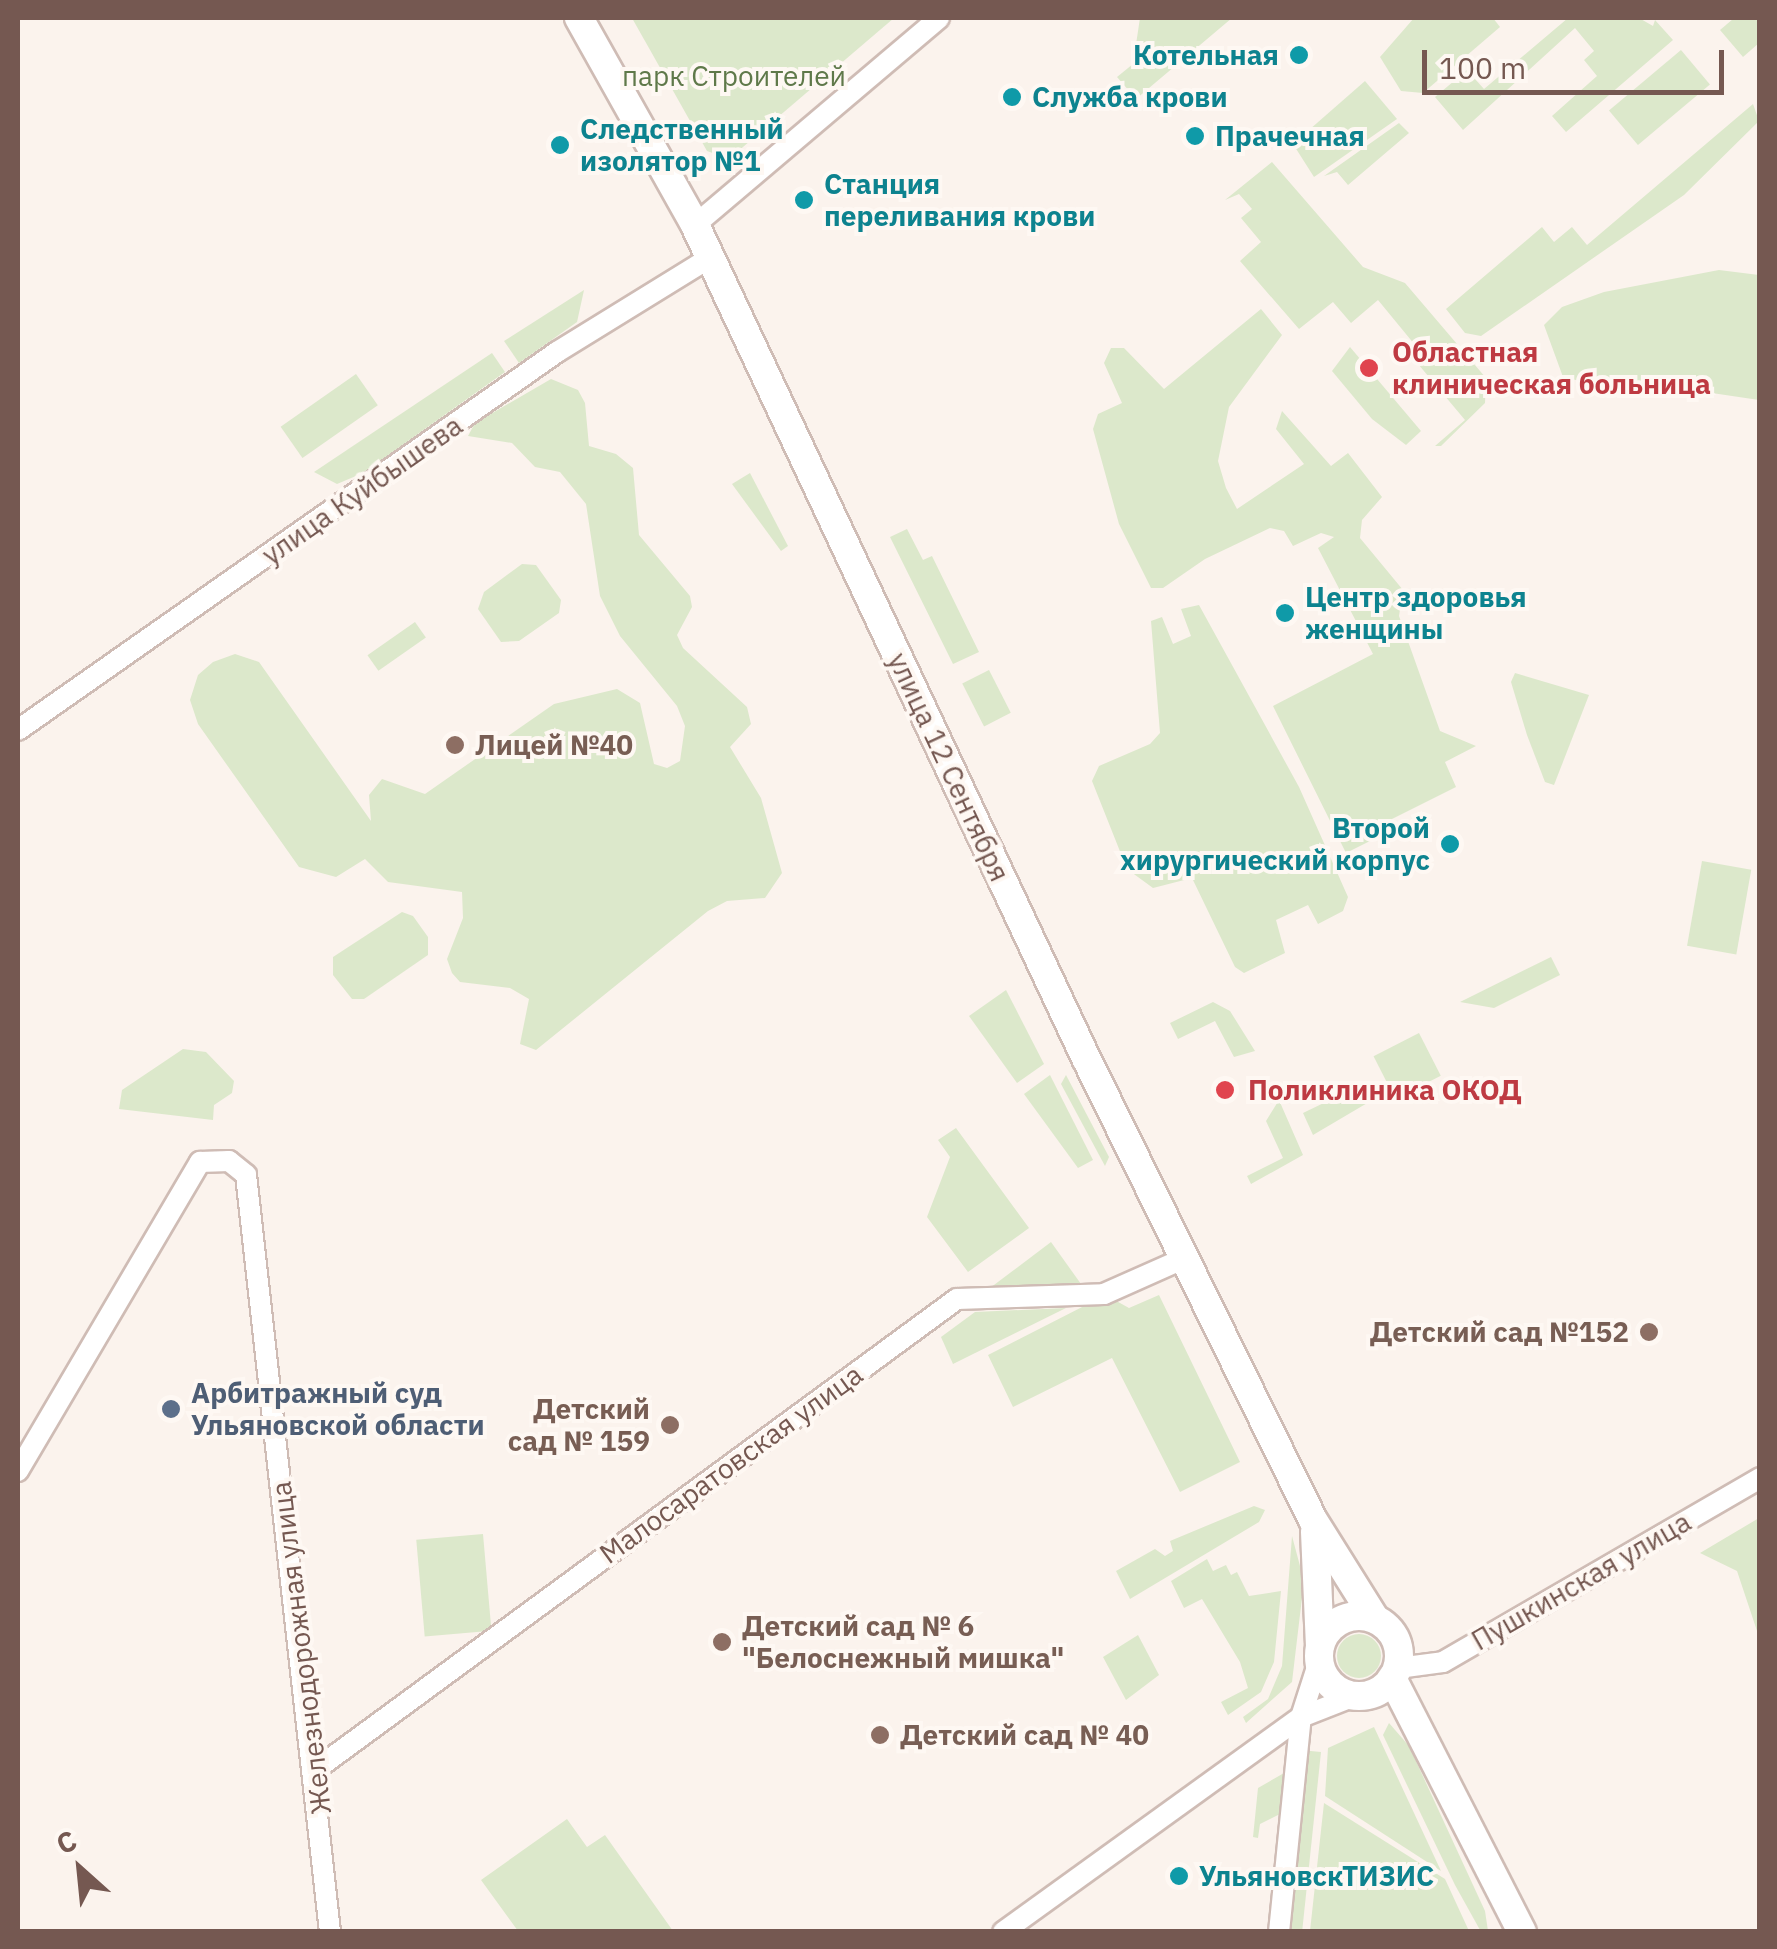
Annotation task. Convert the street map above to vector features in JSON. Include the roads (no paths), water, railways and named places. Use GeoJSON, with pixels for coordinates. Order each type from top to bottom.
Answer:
{"type":"FeatureCollection","features":[{"type":"Feature","properties":{"kind":"main road","name":"улица 12 Сентября"},"geometry":{"type":"LineString","coordinates":[[579,18],[695,225],[1185,1258],[1314,1520],[1375,1619]]}},
{"type":"Feature","properties":{"kind":"main road","name":"улица 12 Сентября"},"geometry":{"type":"LineString","coordinates":[[1314,1520],[1322,1574],[1320,1653]]}},
{"type":"Feature","properties":{"kind":"main road"},"geometry":{"type":"LineString","coordinates":[[1395,1673],[1370,1695],[1355,1696],[1330,1685],[1320,1653],[1342,1620],[1375,1619],[1398,1645],[1395,1673],[1522,1932]]}},
{"type":"Feature","properties":{"kind":"street"},"geometry":{"type":"LineString","coordinates":[[695,225],[940,18]]}},
{"type":"Feature","properties":{"kind":"street","name":"улица Куйбышева"},"geometry":{"type":"LineString","coordinates":[[18,730],[610,317],[710,257]]}},
{"type":"Feature","properties":{"kind":"street","name":"Железнодорожная улица"},"geometry":{"type":"LineString","coordinates":[[18,1471],[200,1162],[228,1161],[246,1175],[330,1932]]}},
{"type":"Feature","properties":{"kind":"street","name":"Малосаратовская улица"},"geometry":{"type":"LineString","coordinates":[[315,1770],[956,1299],[1104,1294],[1185,1258]]}},
{"type":"Feature","properties":{"kind":"street","name":"Пушкинская улица"},"geometry":{"type":"LineString","coordinates":[[1395,1673],[1443,1662],[1760,1478]]}},
{"type":"Feature","properties":{"kind":"street"},"geometry":{"type":"LineString","coordinates":[[1279,1932],[1301,1717],[1320,1653]]}},
{"type":"Feature","properties":{"kind":"street"},"geometry":{"type":"LineString","coordinates":[[1004,1932],[1301,1717],[1355,1696]]}},
{"type":"Feature","properties":{"kind":"place","name":"Котельная"},"geometry":{"type":"Point","coordinates":[1299,55]}},
{"type":"Feature","properties":{"kind":"place","name":"Служба крови"},"geometry":{"type":"Point","coordinates":[1012,97]}},
{"type":"Feature","properties":{"kind":"place","name":"Прачечная"},"geometry":{"type":"Point","coordinates":[1195,136]}},
{"type":"Feature","properties":{"kind":"place","name":"Следственный изолятор №1"},"geometry":{"type":"Point","coordinates":[560,145]}},
{"type":"Feature","properties":{"kind":"place","name":"Станция переливания крови"},"geometry":{"type":"Point","coordinates":[804,200]}},
{"type":"Feature","properties":{"kind":"place","name":"Областная клиническая больница"},"geometry":{"type":"Point","coordinates":[1369,368]}},
{"type":"Feature","properties":{"kind":"place","name":"Центр здоровья женщины"},"geometry":{"type":"Point","coordinates":[1285,613]}},
{"type":"Feature","properties":{"kind":"place","name":"Лицей №40"},"geometry":{"type":"Point","coordinates":[455,745]}},
{"type":"Feature","properties":{"kind":"place","name":"Второй хирургический корпус"},"geometry":{"type":"Point","coordinates":[1450,844]}},
{"type":"Feature","properties":{"kind":"place","name":"Поликлиника ОКОД"},"geometry":{"type":"Point","coordinates":[1225,1090]}},
{"type":"Feature","properties":{"kind":"place","name":"Детский сад №152"},"geometry":{"type":"Point","coordinates":[1649,1332]}},
{"type":"Feature","properties":{"kind":"place","name":"Арбитражный суд Ульяновской области"},"geometry":{"type":"Point","coordinates":[171,1409]}},
{"type":"Feature","properties":{"kind":"place","name":"Детский сад № 159"},"geometry":{"type":"Point","coordinates":[670,1425]}},
{"type":"Feature","properties":{"kind":"place","name":"Детский сад № 6 \"Белоснежный мишка\""},"geometry":{"type":"Point","coordinates":[722,1642]}},
{"type":"Feature","properties":{"kind":"place","name":"Детский сад № 40"},"geometry":{"type":"Point","coordinates":[880,1735]}},
{"type":"Feature","properties":{"kind":"place","name":"УльяновскТИЗИС"},"geometry":{"type":"Point","coordinates":[1179,1876]}},
{"type":"Feature","properties":{"kind":"park label","name":"парк Строителей"},"geometry":{"type":"Point","coordinates":[734,76]}}]}
